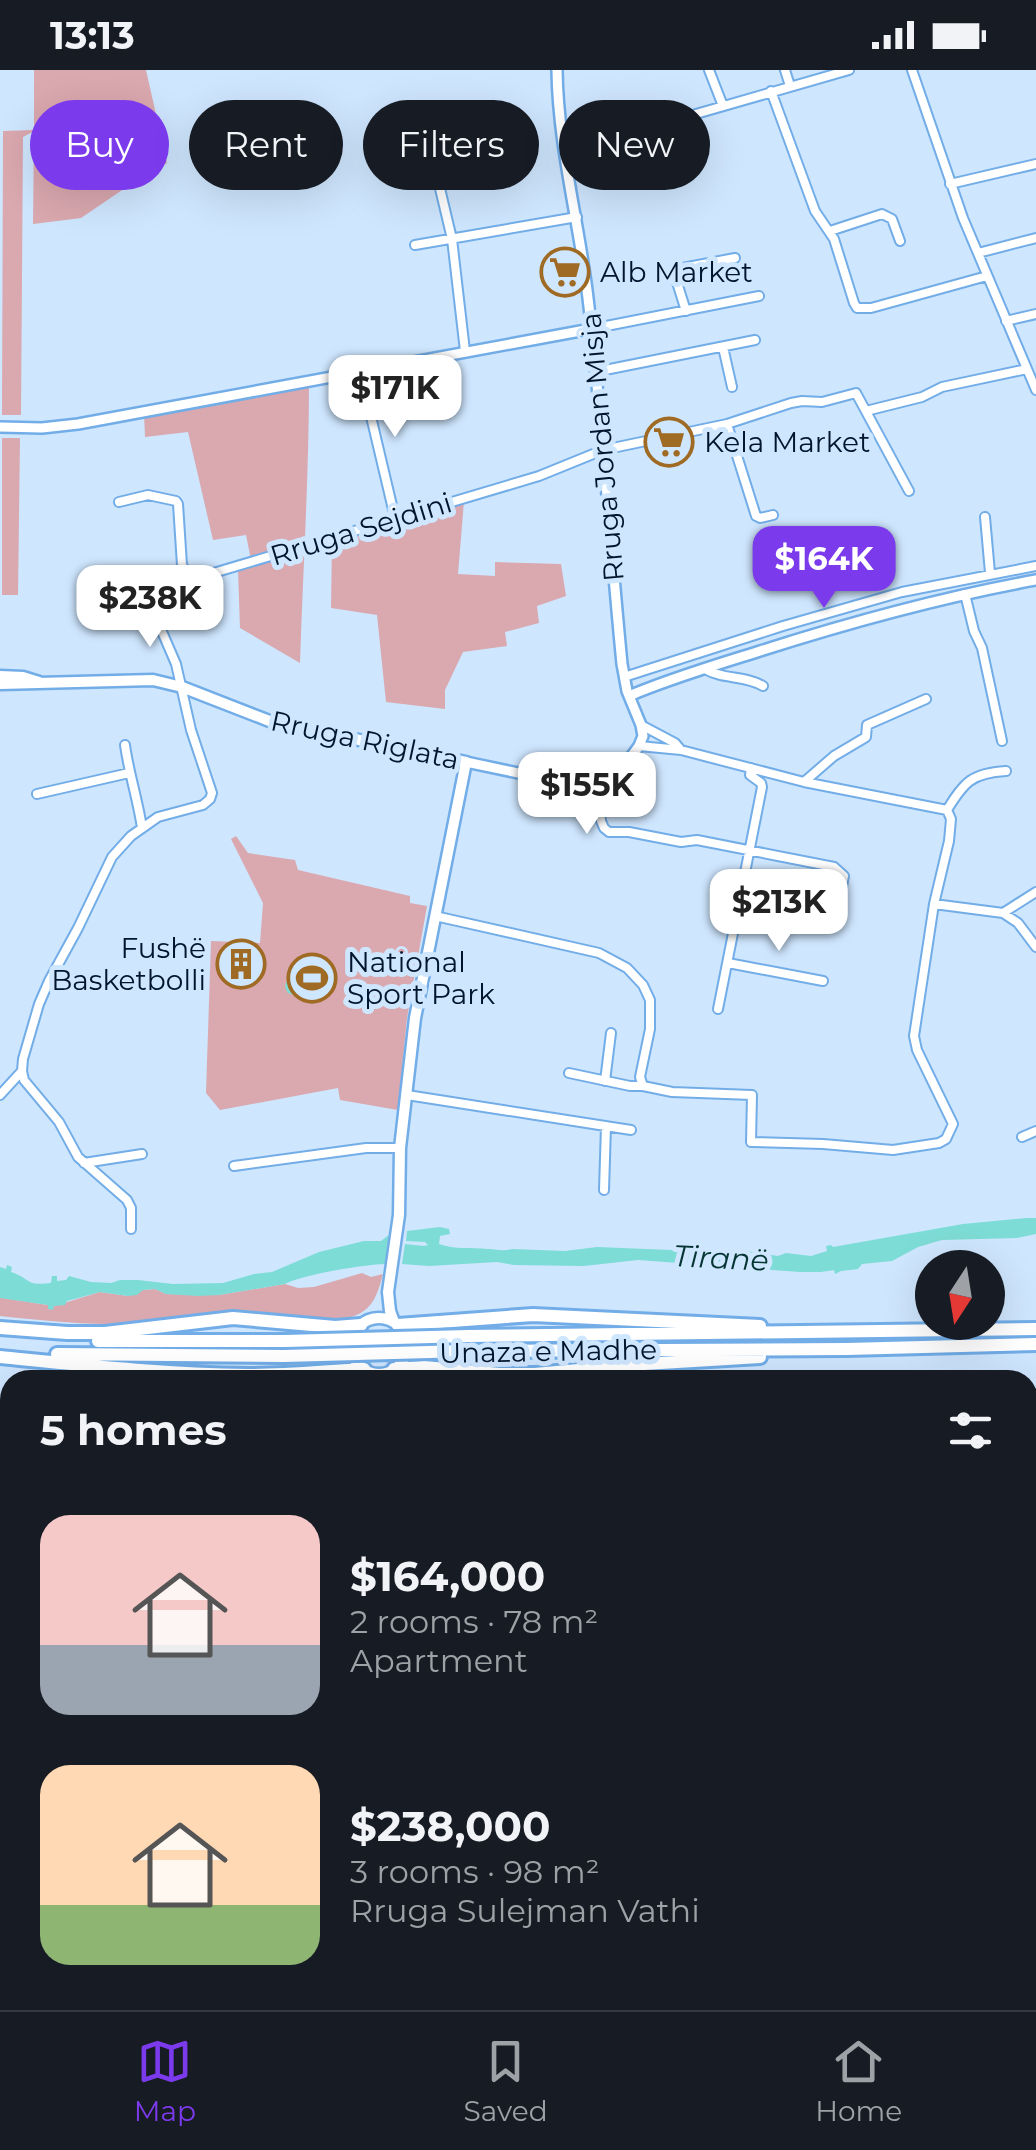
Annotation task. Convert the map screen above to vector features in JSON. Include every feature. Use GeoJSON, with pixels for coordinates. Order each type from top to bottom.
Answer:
{"type":"FeatureCollection","features":[{"type":"Feature","properties":{"kind":"highway"},"geometry":{"type":"LineString","coordinates":[[396,1324],[533,1314],[915,1330]]}},
{"type":"Feature","properties":{"kind":"highway"},"geometry":{"type":"LineString","coordinates":[[0,1331],[105,1333],[233,1318],[335,1327],[367,1322]]}},
{"type":"Feature","properties":{"kind":"highway","name":"Unaza e Madhe"},"geometry":{"type":"LineString","coordinates":[[1005,1330],[1036,1330]]}},
{"type":"Feature","properties":{"kind":"highway","name":"Unaza e Madhe"},"geometry":{"type":"LineString","coordinates":[[0,1331],[77,1341],[915,1331]]}},
{"type":"Feature","properties":{"kind":"highway","name":"Unaza e Madhe"},"geometry":{"type":"LineString","coordinates":[[0,1349],[102,1356],[284,1356],[1036,1344]]}},
{"type":"Feature","properties":{"kind":"highway"},"geometry":{"type":"LineString","coordinates":[[584,1370],[706,1360],[882,1353],[925,1346]]}},
{"type":"Feature","properties":{"kind":"highway"},"geometry":{"type":"LineString","coordinates":[[0,1357],[147,1370]]}},
{"type":"Feature","properties":{"kind":"highway"},"geometry":{"type":"LineString","coordinates":[[410,1370],[449,1370]]}},
{"type":"Feature","properties":{"kind":"main road"},"geometry":{"type":"LineString","coordinates":[[0,676],[40,682]]}},
{"type":"Feature","properties":{"kind":"main road","name":"Rruga Riglata"},"geometry":{"type":"LineString","coordinates":[[40,682],[139,679],[182,687],[272,722],[466,762]]}},
{"type":"Feature","properties":{"kind":"main road"},"geometry":{"type":"LineString","coordinates":[[0,684],[40,682]]}},
{"type":"Feature","properties":{"kind":"main road"},"geometry":{"type":"LineString","coordinates":[[393,1370],[402,1362],[406,1350],[406,1337],[390,1311],[389,1286],[418,992],[466,762]]}},
{"type":"Feature","properties":{"kind":"main road"},"geometry":{"type":"LineString","coordinates":[[365,1370],[356,1361],[352,1347],[355,1332],[367,1322],[389,1286]]}},
{"type":"Feature","properties":{"kind":"main road"},"geometry":{"type":"LineString","coordinates":[[367,1322],[380,1318],[396,1324]]}},
{"type":"Feature","properties":{"kind":"street","name":"Rruga Jordan Misja"},"geometry":{"type":"LineString","coordinates":[[557,70],[559,115]]}},
{"type":"Feature","properties":{"kind":"street"},"geometry":{"type":"LineString","coordinates":[[708,70],[723,106]]}},
{"type":"Feature","properties":{"kind":"street"},"geometry":{"type":"LineString","coordinates":[[785,70],[790,86]]}},
{"type":"Feature","properties":{"kind":"street"},"geometry":{"type":"LineString","coordinates":[[710,110],[849,70]]}},
{"type":"Feature","properties":{"kind":"street"},"geometry":{"type":"LineString","coordinates":[[912,70],[950,184],[1036,390]]}},
{"type":"Feature","properties":{"kind":"street"},"geometry":{"type":"LineString","coordinates":[[771,91],[815,211],[830,231],[857,308],[870,308],[987,276]]}},
{"type":"Feature","properties":{"kind":"street"},"geometry":{"type":"LineString","coordinates":[[950,184],[1036,164]]}},
{"type":"Feature","properties":{"kind":"street"},"geometry":{"type":"LineString","coordinates":[[440,190],[452,238],[464,351]]}},
{"type":"Feature","properties":{"kind":"street","name":"Rruga Jordan Misja"},"geometry":{"type":"LineString","coordinates":[[572,190],[591,329],[624,677]]}},
{"type":"Feature","properties":{"kind":"street"},"geometry":{"type":"LineString","coordinates":[[830,231],[882,214],[892,219],[900,240]]}},
{"type":"Feature","properties":{"kind":"street"},"geometry":{"type":"LineString","coordinates":[[415,244],[577,217]]}},
{"type":"Feature","properties":{"kind":"street"},"geometry":{"type":"LineString","coordinates":[[978,254],[1036,238]]}},
{"type":"Feature","properties":{"kind":"street"},"geometry":{"type":"LineString","coordinates":[[686,310],[674,274],[676,268],[735,258]]}},
{"type":"Feature","properties":{"kind":"street"},"geometry":{"type":"LineString","coordinates":[[0,427],[78,424],[759,296]]}},
{"type":"Feature","properties":{"kind":"street"},"geometry":{"type":"LineString","coordinates":[[1006,321],[1036,314]]}},
{"type":"Feature","properties":{"kind":"street"},"geometry":{"type":"LineString","coordinates":[[595,372],[755,340]]}},
{"type":"Feature","properties":{"kind":"street"},"geometry":{"type":"LineString","coordinates":[[723,347],[732,387]]}},
{"type":"Feature","properties":{"kind":"street"},"geometry":{"type":"LineString","coordinates":[[910,490],[866,411],[1026,366],[1035,360]]}},
{"type":"Feature","properties":{"kind":"street"},"geometry":{"type":"LineString","coordinates":[[360,370],[395,518]]}},
{"type":"Feature","properties":{"kind":"street","name":"Rruga Sejdini"},"geometry":{"type":"LineString","coordinates":[[119,502],[148,495],[176,501],[182,564],[188,574],[200,577],[539,476],[603,450],[726,424],[802,400],[822,402],[856,393],[866,411]]}},
{"type":"Feature","properties":{"kind":"street"},"geometry":{"type":"LineString","coordinates":[[726,424],[756,516],[773,515]]}},
{"type":"Feature","properties":{"kind":"street"},"geometry":{"type":"LineString","coordinates":[[984,517],[990,573]]}},
{"type":"Feature","properties":{"kind":"street"},"geometry":{"type":"LineString","coordinates":[[839,902],[844,876],[838,869],[697,840],[681,842],[609,832],[604,828],[598,789],[608,786],[643,736],[624,677],[863,602],[1036,566]]}},
{"type":"Feature","properties":{"kind":"street"},"geometry":{"type":"LineString","coordinates":[[629,696],[845,624],[1036,580]]}},
{"type":"Feature","properties":{"kind":"street"},"geometry":{"type":"LineString","coordinates":[[964,594],[982,648],[1002,741]]}},
{"type":"Feature","properties":{"kind":"street"},"geometry":{"type":"LineString","coordinates":[[132,1228],[132,1208],[127,1200],[84,1163],[59,1122],[24,1080],[22,1071],[33,1022],[49,981],[112,857],[131,836],[158,817],[203,805],[212,793],[170,647],[144,601]]}},
{"type":"Feature","properties":{"kind":"street"},"geometry":{"type":"LineString","coordinates":[[706,669],[762,686]]}},
{"type":"Feature","properties":{"kind":"street"},"geometry":{"type":"LineString","coordinates":[[804,782],[834,756],[866,737],[866,725],[926,699]]}},
{"type":"Feature","properties":{"kind":"street"},"geometry":{"type":"LineString","coordinates":[[642,725],[682,750]]}},
{"type":"Feature","properties":{"kind":"street"},"geometry":{"type":"LineString","coordinates":[[125,745],[142,828]]}},
{"type":"Feature","properties":{"kind":"street"},"geometry":{"type":"LineString","coordinates":[[568,1074],[672,1092],[752,1095],[750,1142],[893,1150],[940,1143],[952,1128],[952,1120],[914,1036],[934,904],[951,828],[947,810],[804,782],[682,750],[639,746]]}},
{"type":"Feature","properties":{"kind":"street","name":"Rruga Riglata"},"geometry":{"type":"LineString","coordinates":[[466,762],[598,789]]}},
{"type":"Feature","properties":{"kind":"street"},"geometry":{"type":"LineString","coordinates":[[718,1008],[762,787],[750,775],[750,768]]}},
{"type":"Feature","properties":{"kind":"street"},"geometry":{"type":"LineString","coordinates":[[947,810],[972,778],[1006,771]]}},
{"type":"Feature","properties":{"kind":"street"},"geometry":{"type":"LineString","coordinates":[[36,794],[129,773]]}},
{"type":"Feature","properties":{"kind":"street"},"geometry":{"type":"LineString","coordinates":[[1003,914],[1036,892]]}},
{"type":"Feature","properties":{"kind":"street"},"geometry":{"type":"LineString","coordinates":[[934,904],[1003,914],[1018,923],[1036,947]]}},
{"type":"Feature","properties":{"kind":"street"},"geometry":{"type":"LineString","coordinates":[[435,916],[598,953],[626,968],[643,985],[650,1000],[650,1029],[640,1077],[644,1086]]}},
{"type":"Feature","properties":{"kind":"street"},"geometry":{"type":"LineString","coordinates":[[728,963],[823,981]]}},
{"type":"Feature","properties":{"kind":"street"},"geometry":{"type":"LineString","coordinates":[[605,1081],[611,1034]]}},
{"type":"Feature","properties":{"kind":"street"},"geometry":{"type":"LineString","coordinates":[[0,1096],[22,1071]]}},
{"type":"Feature","properties":{"kind":"street"},"geometry":{"type":"LineString","coordinates":[[407,1095],[632,1130]]}},
{"type":"Feature","properties":{"kind":"street"},"geometry":{"type":"LineString","coordinates":[[604,1190],[606,1126]]}},
{"type":"Feature","properties":{"kind":"street"},"geometry":{"type":"LineString","coordinates":[[1022,1137],[1036,1131]]}},
{"type":"Feature","properties":{"kind":"street"},"geometry":{"type":"LineString","coordinates":[[234,1166],[366,1148],[400,1148]]}},
{"type":"Feature","properties":{"kind":"street"},"geometry":{"type":"LineString","coordinates":[[84,1163],[142,1154]]}},
{"type":"Feature","properties":{"kind":"shaded area"},"geometry":{"type":"Polygon","coordinates":[[[34,70],[146,70],[153,100],[34,100],[34,70]]]}},
{"type":"Feature","properties":{"kind":"shaded area"},"geometry":{"type":"Polygon","coordinates":[[[30,130],[23,137],[21,415],[2,415],[3,131],[30,130]]]}},
{"type":"Feature","properties":{"kind":"shaded area"},"geometry":{"type":"Polygon","coordinates":[[[33,190],[122,190],[81,218],[33,224],[33,190]]]}},
{"type":"Feature","properties":{"kind":"shaded area"},"geometry":{"type":"Polygon","coordinates":[[[309,381],[300,663],[240,628],[238,570],[252,565],[246,535],[213,540],[188,432],[145,437],[144,414],[309,381]]]}},
{"type":"Feature","properties":{"kind":"shaded area"},"geometry":{"type":"Polygon","coordinates":[[[2,438],[20,438],[18,595],[2,595],[2,438]]]}},
{"type":"Feature","properties":{"kind":"shaded area"},"geometry":{"type":"Polygon","coordinates":[[[464,501],[458,574],[495,576],[495,562],[561,564],[566,596],[537,606],[539,623],[505,632],[507,646],[463,652],[445,690],[445,709],[386,702],[377,615],[331,608],[332,542],[464,501]]]}},
{"type":"Feature","properties":{"kind":"shaded area","name":"National Sport Park"},"geometry":{"type":"Polygon","coordinates":[[[236,836],[248,853],[295,860],[298,870],[410,896],[410,903],[427,906],[407,1018],[398,1110],[340,1100],[338,1088],[220,1110],[206,1093],[211,941],[260,943],[263,903],[231,839],[236,836]]]}},
{"type":"Feature","properties":{"kind":"shaded area"},"geometry":{"type":"Polygon","coordinates":[[[362,1273],[371,1277],[383,1274],[377,1293],[361,1313],[341,1319],[223,1312],[110,1324],[0,1316],[0,1298],[54,1306],[100,1292],[128,1296],[155,1289],[166,1294],[219,1295],[285,1284],[314,1287],[362,1273]]]}},
{"type":"Feature","properties":{"kind":"water"},"geometry":{"type":"Polygon","coordinates":[[[324,975],[333,982],[328,992],[309,989],[294,995],[286,989],[291,978],[309,981],[324,975]]]}},
{"type":"Feature","properties":{"kind":"water","name":"Tiranë"},"geometry":{"type":"Polygon","coordinates":[[[1036,1218],[1036,1234],[942,1240],[892,1261],[862,1264],[858,1269],[835,1274],[834,1270],[800,1272],[638,1260],[584,1266],[497,1262],[402,1264],[405,1244],[428,1245],[406,1241],[407,1231],[440,1227],[449,1229],[450,1234],[440,1236],[439,1244],[457,1248],[686,1248],[811,1256],[827,1251],[826,1246],[831,1245],[963,1224],[1036,1218]]]}},
{"type":"Feature","properties":{"kind":"water"},"geometry":{"type":"Polygon","coordinates":[[[389,1235],[385,1264],[219,1295],[166,1294],[155,1289],[128,1296],[100,1292],[67,1301],[53,1310],[48,1305],[0,1298],[0,1267],[6,1269],[7,1265],[12,1267],[11,1272],[36,1284],[51,1283],[52,1276],[57,1276],[57,1281],[69,1276],[111,1283],[223,1283],[272,1272],[319,1252],[381,1241],[389,1235]]]}},
{"type":"Feature","properties":{"kind":"place","name":"Alb Market"},"geometry":{"type":"Point","coordinates":[565,272]}},
{"type":"Feature","properties":{"kind":"place","name":"Kela Market"},"geometry":{"type":"Point","coordinates":[669,442]}},
{"type":"Feature","properties":{"kind":"place","name":"Fushë Basketbolli"},"geometry":{"type":"Point","coordinates":[241,964]}},
{"type":"Feature","properties":{"kind":"place","name":"National Sport Park"},"geometry":{"type":"Point","coordinates":[312,978]}}]}
